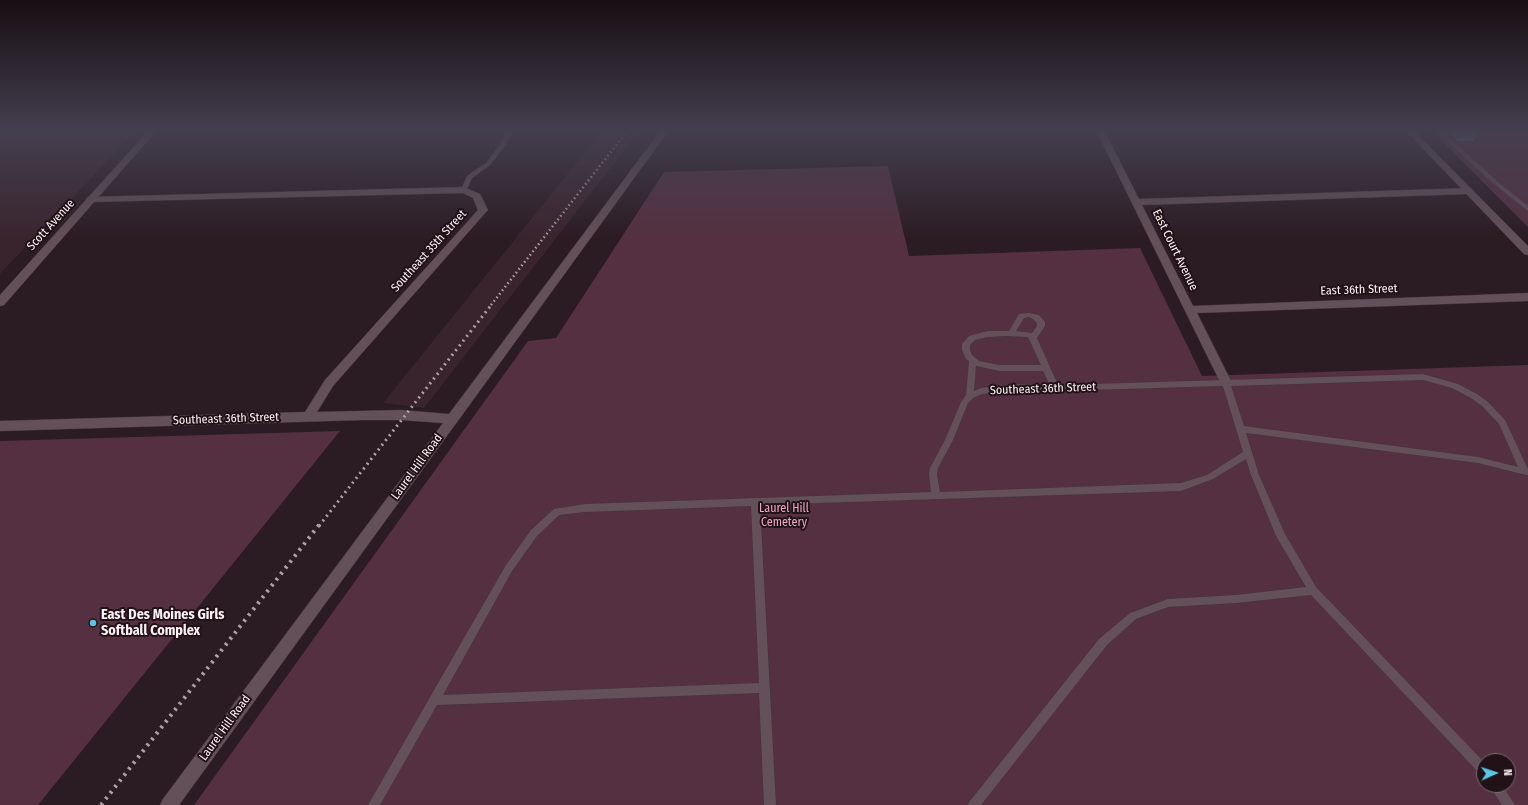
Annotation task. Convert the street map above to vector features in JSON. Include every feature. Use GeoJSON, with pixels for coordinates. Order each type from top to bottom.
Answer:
{"type":"FeatureCollection","features":[{"type":"Feature","properties":{"kind":"street","name":"Scott Avenue"},"geometry":{"type":"LineString","coordinates":[[0,302],[120,168]]}},
{"type":"Feature","properties":{"kind":"street","name":"Laurel Hill Road"},"geometry":{"type":"LineString","coordinates":[[169,805],[637,168]]}},
{"type":"Feature","properties":{"kind":"street","name":"East Court Avenue"},"geometry":{"type":"LineString","coordinates":[[1119,168],[1226,383]]}},
{"type":"Feature","properties":{"kind":"street"},"geometry":{"type":"LineString","coordinates":[[1446,168],[1528,252]]}},
{"type":"Feature","properties":{"kind":"street","name":"Southeast 35th Street"},"geometry":{"type":"LineString","coordinates":[[92,199],[464,190],[478,196],[484,210],[329,383],[308,417]]}},
{"type":"Feature","properties":{"kind":"street"},"geometry":{"type":"LineString","coordinates":[[1137,202],[1469,191]]}},
{"type":"Feature","properties":{"kind":"street","name":"East 36th Street"},"geometry":{"type":"LineString","coordinates":[[1190,310],[1528,297]]}},
{"type":"Feature","properties":{"kind":"street","name":"Southeast 36th Street"},"geometry":{"type":"LineString","coordinates":[[0,426],[396,415],[452,419]]}},
{"type":"Feature","properties":{"kind":"lane"},"geometry":{"type":"LineString","coordinates":[[464,190],[469,177],[483,168]]}},
{"type":"Feature","properties":{"kind":"lane"},"geometry":{"type":"LineString","coordinates":[[1479,168],[1528,209]]}},
{"type":"Feature","properties":{"kind":"lane"},"geometry":{"type":"LineString","coordinates":[[1011,333],[1022,316],[1029,315],[1036,317],[1041,322],[1041,326],[1033,338]]}},
{"type":"Feature","properties":{"kind":"lane"},"geometry":{"type":"LineString","coordinates":[[1046,368],[1000,368],[977,363],[972,359],[966,350],[966,344],[972,338],[988,334],[1011,333],[1030,335],[1033,338],[1055,388]]}},
{"type":"Feature","properties":{"kind":"lane"},"geometry":{"type":"LineString","coordinates":[[936,496],[933,474],[934,468],[949,440],[965,402],[970,396],[972,359]]}},
{"type":"Feature","properties":{"kind":"lane","name":"Southeast 36th Street"},"geometry":{"type":"LineString","coordinates":[[970,396],[981,391],[1012,387],[1055,388],[1422,377],[1442,381],[1474,396],[1485,404],[1502,422],[1526,472]]}},
{"type":"Feature","properties":{"kind":"lane"},"geometry":{"type":"LineString","coordinates":[[1226,383],[1255,475],[1281,536],[1313,590],[1476,762]]}},
{"type":"Feature","properties":{"kind":"lane"},"geometry":{"type":"LineString","coordinates":[[1241,429],[1478,460],[1526,472]]}},
{"type":"Feature","properties":{"kind":"lane"},"geometry":{"type":"LineString","coordinates":[[374,805],[510,568],[534,533],[557,512],[585,508],[1181,487],[1210,477],[1248,452]]}},
{"type":"Feature","properties":{"kind":"lane"},"geometry":{"type":"LineString","coordinates":[[755,503],[770,805]]}},
{"type":"Feature","properties":{"kind":"lane"},"geometry":{"type":"LineString","coordinates":[[974,805],[1103,642],[1133,616],[1168,603],[1236,599],[1313,590]]}},
{"type":"Feature","properties":{"kind":"lane"},"geometry":{"type":"LineString","coordinates":[[435,700],[764,688]]}},
{"type":"Feature","properties":{"kind":"lane"},"geometry":{"type":"LineString","coordinates":[[1501,793],[1509,805]]}},
{"type":"Feature","properties":{"kind":"shaded area"},"geometry":{"type":"Polygon","coordinates":[[[0,168],[101,168],[0,274],[0,168]]]}},
{"type":"Feature","properties":{"kind":"shaded area"},"geometry":{"type":"Polygon","coordinates":[[[573,168],[611,168],[424,408],[383,403],[573,168]]]}},
{"type":"Feature","properties":{"kind":"green space","name":"Laurel Hill Cemetery"},"geometry":{"type":"Polygon","coordinates":[[[888,168],[909,256],[1140,248],[1202,376],[1528,365],[1528,805],[194,805],[528,341],[556,338],[664,172],[888,168]]]}},
{"type":"Feature","properties":{"kind":"green space"},"geometry":{"type":"Polygon","coordinates":[[[1469,168],[1528,168],[1528,227],[1469,168]]]}},
{"type":"Feature","properties":{"kind":"green space","name":"East Des Moines Girls Softball Complex"},"geometry":{"type":"Polygon","coordinates":[[[340,431],[38,805],[0,805],[0,441],[340,431]]]}},
{"type":"Feature","properties":{"kind":"railway"},"geometry":{"type":"LineString","coordinates":[[491,305],[599,168]]}},
{"type":"Feature","properties":{"kind":"railway"},"geometry":{"type":"LineString","coordinates":[[319,526],[492,304]]}},
{"type":"Feature","properties":{"kind":"railway"},"geometry":{"type":"LineString","coordinates":[[101,805],[319,525]]}},
{"type":"Feature","properties":{"kind":"place","name":"East Des Moines Girls Softball Complex"},"geometry":{"type":"Point","coordinates":[93,623]}}]}
